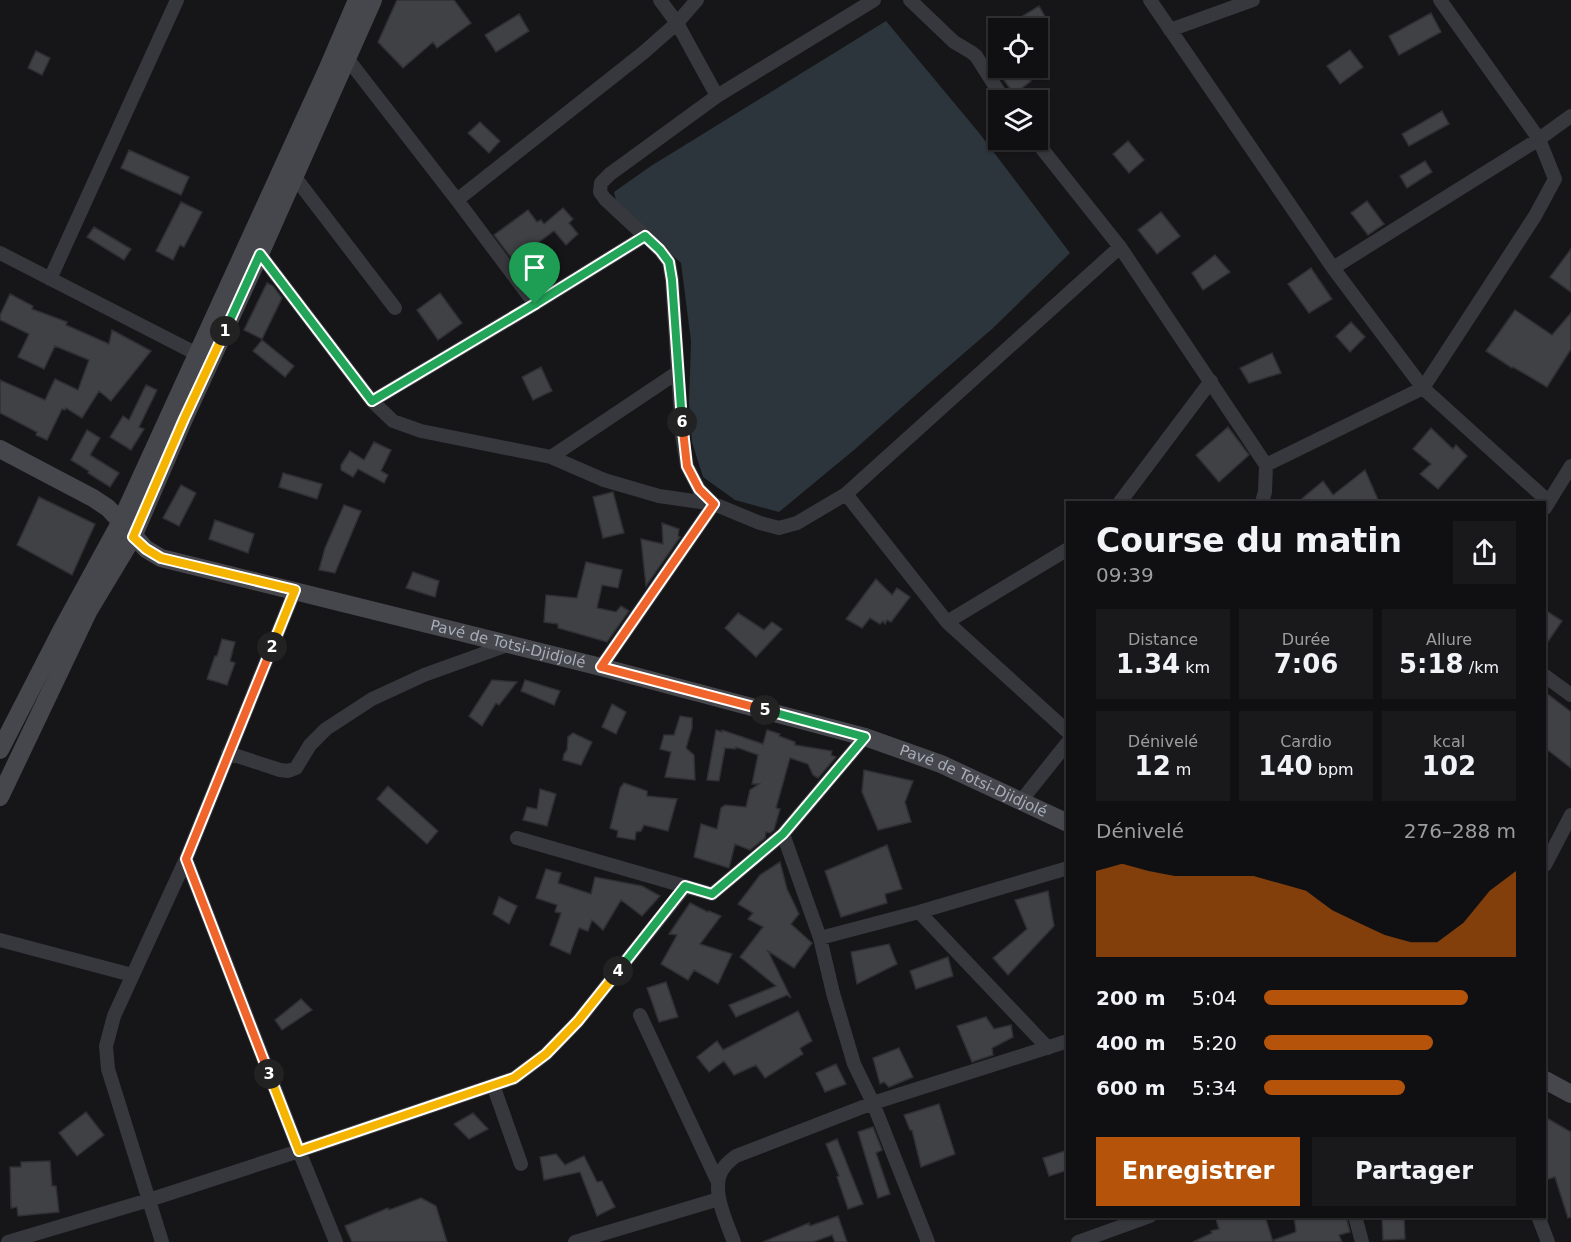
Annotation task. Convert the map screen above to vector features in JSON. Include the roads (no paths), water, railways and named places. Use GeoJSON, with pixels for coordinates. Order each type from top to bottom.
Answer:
{"type":"FeatureCollection","features":[{"type":"Feature","properties":{"kind":"main road"},"geometry":{"type":"LineString","coordinates":[[0,797],[89,610],[133,537],[260,254],[294,176],[342,52],[357,0]]}},
{"type":"Feature","properties":{"kind":"main road"},"geometry":{"type":"LineString","coordinates":[[0,750],[61,631],[122,521],[196,354],[342,52],[373,0]]}},
{"type":"Feature","properties":{"kind":"main road","name":"Pavé de Totsi-Djidjolé"},"geometry":{"type":"LineString","coordinates":[[0,449],[108,508],[122,521],[133,537],[146,549],[161,558],[601,667],[865,737],[941,764],[1066,823]]}},
{"type":"Feature","properties":{"kind":"main road"},"geometry":{"type":"LineString","coordinates":[[1546,1081],[1571,1094]]}},
{"type":"Feature","properties":{"kind":"street"},"geometry":{"type":"LineString","coordinates":[[50,279],[177,0]]}},
{"type":"Feature","properties":{"kind":"street"},"geometry":{"type":"LineString","coordinates":[[660,0],[677,23],[717,96]]}},
{"type":"Feature","properties":{"kind":"street"},"geometry":{"type":"LineString","coordinates":[[457,200],[643,53],[677,23],[697,0]]}},
{"type":"Feature","properties":{"kind":"street"},"geometry":{"type":"LineString","coordinates":[[714,504],[699,489],[687,466],[682,435],[669,262],[660,250],[605,199],[600,192],[601,183],[717,96],[874,0]]}},
{"type":"Feature","properties":{"kind":"street"},"geometry":{"type":"LineString","coordinates":[[910,0],[954,42],[976,56],[998,90]]}},
{"type":"Feature","properties":{"kind":"street"},"geometry":{"type":"LineString","coordinates":[[1150,0],[1333,268],[1423,388],[1543,501]]}},
{"type":"Feature","properties":{"kind":"street"},"geometry":{"type":"LineString","coordinates":[[1170,30],[1253,0]]}},
{"type":"Feature","properties":{"kind":"street"},"geometry":{"type":"LineString","coordinates":[[1266,465],[1423,388],[1535,216],[1555,179],[1539,139],[1440,0]]}},
{"type":"Feature","properties":{"kind":"street"},"geometry":{"type":"LineString","coordinates":[[342,52],[535,304]]}},
{"type":"Feature","properties":{"kind":"street"},"geometry":{"type":"LineString","coordinates":[[1333,268],[1539,139],[1571,116]]}},
{"type":"Feature","properties":{"kind":"street"},"geometry":{"type":"LineString","coordinates":[[1043,150],[1120,247],[1266,465],[1262,501]]}},
{"type":"Feature","properties":{"kind":"street"},"geometry":{"type":"LineString","coordinates":[[294,176],[395,308]]}},
{"type":"Feature","properties":{"kind":"street"},"geometry":{"type":"LineString","coordinates":[[372,401],[645,236]]}},
{"type":"Feature","properties":{"kind":"street"},"geometry":{"type":"LineString","coordinates":[[260,254],[372,401],[393,421],[421,431],[551,457],[604,480],[659,496],[714,504],[760,523],[780,528],[797,523],[846,494],[1120,247]]}},
{"type":"Feature","properties":{"kind":"street"},"geometry":{"type":"LineString","coordinates":[[0,253],[196,354]]}},
{"type":"Feature","properties":{"kind":"street"},"geometry":{"type":"LineString","coordinates":[[551,457],[678,372]]}},
{"type":"Feature","properties":{"kind":"street"},"geometry":{"type":"LineString","coordinates":[[1121,501],[1211,381]]}},
{"type":"Feature","properties":{"kind":"street"},"geometry":{"type":"LineString","coordinates":[[1547,505],[1571,466]]}},
{"type":"Feature","properties":{"kind":"street"},"geometry":{"type":"LineString","coordinates":[[846,494],[947,622],[1066,730]]}},
{"type":"Feature","properties":{"kind":"street"},"geometry":{"type":"LineString","coordinates":[[601,667],[714,504]]}},
{"type":"Feature","properties":{"kind":"street"},"geometry":{"type":"LineString","coordinates":[[947,622],[1066,550]]}},
{"type":"Feature","properties":{"kind":"street"},"geometry":{"type":"LineString","coordinates":[[162,1242],[108,1069],[106,1046],[114,1016],[186,859],[295,590]]}},
{"type":"Feature","properties":{"kind":"street"},"geometry":{"type":"LineString","coordinates":[[228,753],[280,770],[288,771],[296,768],[309,744],[326,729],[372,699],[424,675],[510,644]]}},
{"type":"Feature","properties":{"kind":"street"},"geometry":{"type":"LineString","coordinates":[[1546,677],[1571,695]]}},
{"type":"Feature","properties":{"kind":"street"},"geometry":{"type":"LineString","coordinates":[[517,838],[712,894],[783,834],[865,737]]}},
{"type":"Feature","properties":{"kind":"street"},"geometry":{"type":"LineString","coordinates":[[1020,801],[1066,744]]}},
{"type":"Feature","properties":{"kind":"street"},"geometry":{"type":"LineString","coordinates":[[1546,863],[1571,815]]}},
{"type":"Feature","properties":{"kind":"street"},"geometry":{"type":"LineString","coordinates":[[783,834],[820,938],[854,1064],[873,1103],[928,1242]]}},
{"type":"Feature","properties":{"kind":"street"},"geometry":{"type":"LineString","coordinates":[[186,859],[336,1242]]}},
{"type":"Feature","properties":{"kind":"street"},"geometry":{"type":"LineString","coordinates":[[820,938],[919,912],[1066,869]]}},
{"type":"Feature","properties":{"kind":"street"},"geometry":{"type":"LineString","coordinates":[[8,1242],[148,1200],[514,1078],[546,1054],[578,1021],[685,886]]}},
{"type":"Feature","properties":{"kind":"street"},"geometry":{"type":"LineString","coordinates":[[919,912],[1048,1048]]}},
{"type":"Feature","properties":{"kind":"street"},"geometry":{"type":"LineString","coordinates":[[0,940],[132,975]]}},
{"type":"Feature","properties":{"kind":"street"},"geometry":{"type":"LineString","coordinates":[[640,1015],[717,1180],[719,1199],[734,1242]]}},
{"type":"Feature","properties":{"kind":"street"},"geometry":{"type":"LineString","coordinates":[[717,1180],[723,1167],[736,1156],[873,1103],[1066,1042]]}},
{"type":"Feature","properties":{"kind":"street"},"geometry":{"type":"LineString","coordinates":[[494,1085],[521,1164]]}},
{"type":"Feature","properties":{"kind":"street"},"geometry":{"type":"LineString","coordinates":[[575,1242],[719,1199]]}},
{"type":"Feature","properties":{"kind":"street"},"geometry":{"type":"LineString","coordinates":[[1078,1242],[1144,1218]]}},
{"type":"Feature","properties":{"kind":"street"},"geometry":{"type":"LineString","coordinates":[[1356,1218],[1362,1242]]}},
{"type":"Feature","properties":{"kind":"street"},"geometry":{"type":"LineString","coordinates":[[1539,1218],[1548,1242]]}}]}
